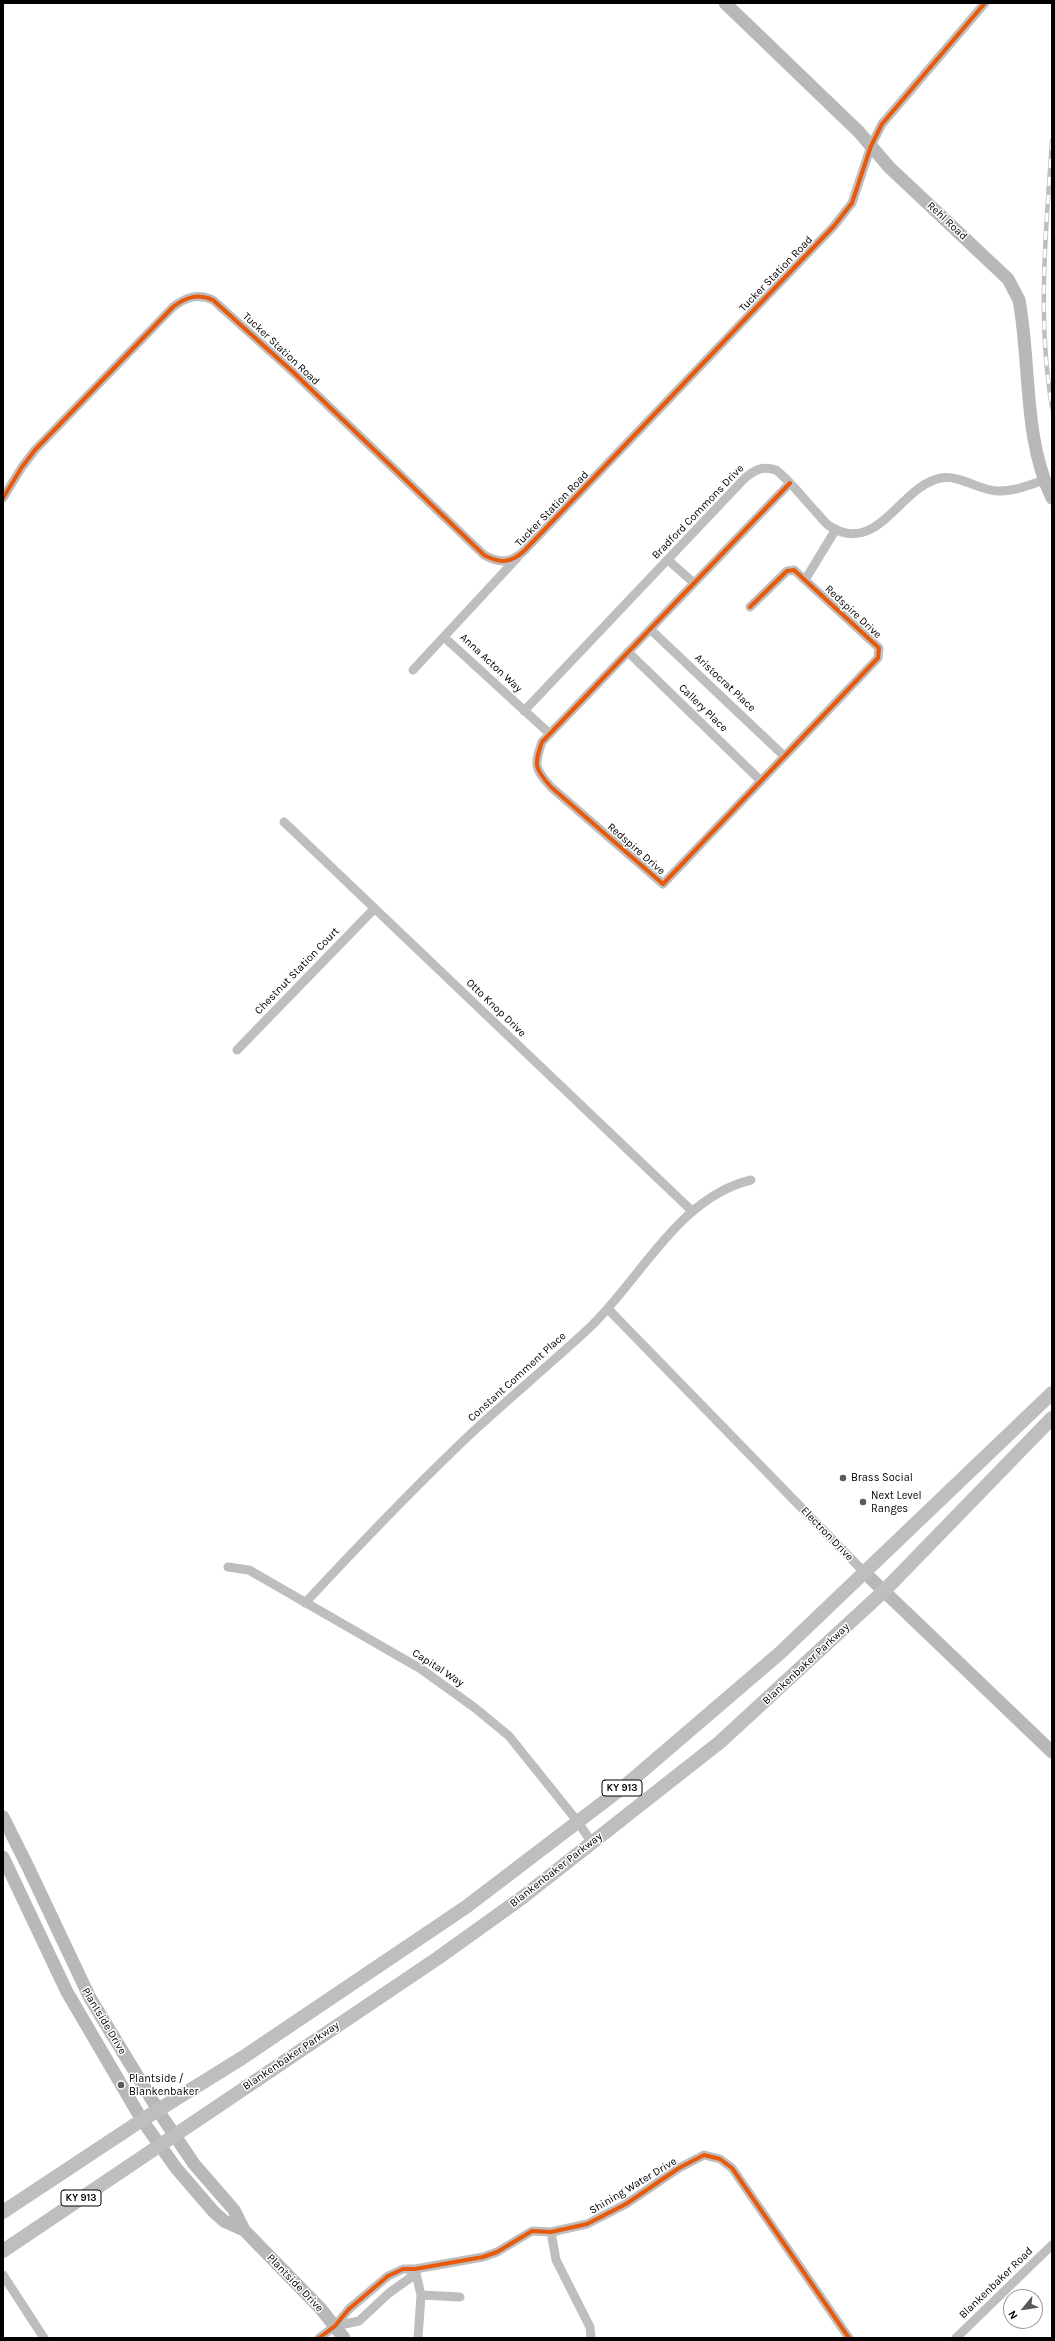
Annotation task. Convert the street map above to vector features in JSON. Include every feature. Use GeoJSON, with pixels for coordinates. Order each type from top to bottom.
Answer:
{"type":"FeatureCollection","features":[{"type":"Feature","properties":{"kind":"main road","name":"KY 913"},"geometry":{"type":"LineString","coordinates":[[3,2212],[142,2120],[242,2058],[466,1907],[578,1822],[722,1705],[865,1573],[1052,1393]]}},
{"type":"Feature","properties":{"kind":"main road","name":"Blankenbaker Parkway"},"geometry":{"type":"LineString","coordinates":[[3,2251],[438,1958],[523,1897],[720,1742],[884,1592],[1052,1418]]}},
{"type":"Feature","properties":{"kind":"street","name":"Rehl Road"},"geometry":{"type":"LineString","coordinates":[[725,3],[859,132],[889,168],[991,261],[1008,279],[1015,292],[1020,308],[1036,447],[1044,480],[1052,498]]}},
{"type":"Feature","properties":{"kind":"street","name":"Tucker Station Road"},"geometry":{"type":"LineString","coordinates":[[3,498],[22,467],[35,450],[173,306],[187,298],[203,296],[213,300],[293,372],[484,555],[500,562],[520,555],[834,226],[852,203],[871,146],[888,115],[985,3]]}},
{"type":"Feature","properties":{"kind":"street","name":"Bradford Commons Drive"},"geometry":{"type":"LineString","coordinates":[[524,711],[754,471],[766,467],[776,470],[790,483],[828,525],[836,529],[855,533],[870,531],[912,494],[932,480],[956,478],[996,491],[1011,490],[1044,480]]}},
{"type":"Feature","properties":{"kind":"street","name":"Redspire Drive"},"geometry":{"type":"LineString","coordinates":[[750,607],[787,571],[794,570],[879,648],[878,658],[784,755],[663,884],[551,787],[538,773],[535,761],[542,742],[790,483]]}},
{"type":"Feature","properties":{"kind":"street"},"geometry":{"type":"LineString","coordinates":[[805,580],[836,529]]}},
{"type":"Feature","properties":{"kind":"street","name":"Anna Acton Way"},"geometry":{"type":"LineString","coordinates":[[520,555],[444,637],[550,734]]}},
{"type":"Feature","properties":{"kind":"street"},"geometry":{"type":"LineString","coordinates":[[668,560],[694,584]]}},
{"type":"Feature","properties":{"kind":"street","name":"Aristocrat Place"},"geometry":{"type":"LineString","coordinates":[[650,629],[784,755]]}},
{"type":"Feature","properties":{"kind":"street"},"geometry":{"type":"LineString","coordinates":[[414,670],[444,637]]}},
{"type":"Feature","properties":{"kind":"street","name":"Callery Place"},"geometry":{"type":"LineString","coordinates":[[628,652],[761,780]]}},
{"type":"Feature","properties":{"kind":"street","name":"Otto Knop Drive"},"geometry":{"type":"LineString","coordinates":[[284,822],[692,1211]]}},
{"type":"Feature","properties":{"kind":"street","name":"Chestnut Station Court"},"geometry":{"type":"LineString","coordinates":[[237,1050],[374,909]]}},
{"type":"Feature","properties":{"kind":"street","name":"Constant Comment Place"},"geometry":{"type":"LineString","coordinates":[[305,1603],[407,1496],[477,1428],[587,1331],[608,1309],[627,1283],[692,1211],[720,1192],[750,1180]]}},
{"type":"Feature","properties":{"kind":"street","name":"Electron Drive"},"geometry":{"type":"LineString","coordinates":[[608,1309],[884,1592],[1052,1752]]}},
{"type":"Feature","properties":{"kind":"street","name":"Capital Way"},"geometry":{"type":"LineString","coordinates":[[228,1567],[249,1570],[421,1669],[475,1708],[509,1736],[578,1822],[592,1843]]}},
{"type":"Feature","properties":{"kind":"street","name":"Plantside Drive"},"geometry":{"type":"LineString","coordinates":[[3,1817],[90,1998],[158,2110],[194,2164],[234,2210],[244,2230],[335,2326],[344,2338]]}},
{"type":"Feature","properties":{"kind":"street","name":"Plantside Drive"},"geometry":{"type":"LineString","coordinates":[[3,1857],[67,1992],[142,2120],[159,2145],[213,2211],[224,2221],[244,2230]]}},
{"type":"Feature","properties":{"kind":"street"},"geometry":{"type":"LineString","coordinates":[[27,1908],[44,1900]]}},
{"type":"Feature","properties":{"kind":"street","name":"Shining Water Drive"},"geometry":{"type":"LineString","coordinates":[[319,2338],[335,2326],[349,2309],[388,2276],[403,2269],[415,2269],[483,2257],[497,2252],[532,2231],[551,2232],[587,2224],[606,2215],[704,2155],[720,2160],[732,2168],[849,2338]]}},
{"type":"Feature","properties":{"kind":"street"},"geometry":{"type":"LineString","coordinates":[[551,2232],[556,2260],[590,2327],[591,2338]]}},
{"type":"Feature","properties":{"kind":"street","name":"Blankenbaker Road"},"geometry":{"type":"LineString","coordinates":[[956,2338],[1052,2245]]}},
{"type":"Feature","properties":{"kind":"street"},"geometry":{"type":"LineString","coordinates":[[415,2269],[421,2295],[418,2338]]}},
{"type":"Feature","properties":{"kind":"street","name":"Shining Water Drive"},"geometry":{"type":"LineString","coordinates":[[335,2326],[358,2321],[389,2293],[410,2278],[415,2269]]}},
{"type":"Feature","properties":{"kind":"street"},"geometry":{"type":"LineString","coordinates":[[3,2275],[44,2338]]}},
{"type":"Feature","properties":{"kind":"street"},"geometry":{"type":"LineString","coordinates":[[421,2295],[460,2297]]}},
{"type":"Feature","properties":{"kind":"railway"},"geometry":{"type":"LineString","coordinates":[[1052,141],[1044,274],[1045,341],[1047,374],[1052,407]]}},
{"type":"Feature","properties":{"kind":"cycle path"},"geometry":{"type":"LineString","coordinates":[[3,498],[22,467],[35,450],[173,307],[192,297],[202,297],[213,300],[293,372],[484,555],[501,561],[515,558],[525,550],[834,226],[852,203],[871,146],[882,124],[985,3]]}},
{"type":"Feature","properties":{"kind":"cycle path"},"geometry":{"type":"LineString","coordinates":[[750,607],[787,571],[794,570],[879,648],[878,658],[663,884],[551,787],[541,775],[537,766],[539,750],[542,742],[790,483]]}},
{"type":"Feature","properties":{"kind":"cycle path"},"geometry":{"type":"LineString","coordinates":[[319,2338],[335,2326],[349,2309],[388,2276],[403,2269],[415,2269],[483,2257],[497,2252],[532,2231],[551,2232],[587,2224],[626,2204],[679,2168],[704,2155],[720,2159],[732,2168],[849,2338]]}},
{"type":"Feature","properties":{"kind":"place","name":"Brass Social"},"geometry":{"type":"Point","coordinates":[843,1478]}},
{"type":"Feature","properties":{"kind":"place","name":"Next Level Ranges"},"geometry":{"type":"Point","coordinates":[863,1502]}},
{"type":"Feature","properties":{"kind":"place","name":"Plantside / Blankenbaker"},"geometry":{"type":"Point","coordinates":[121,2085]}}]}
